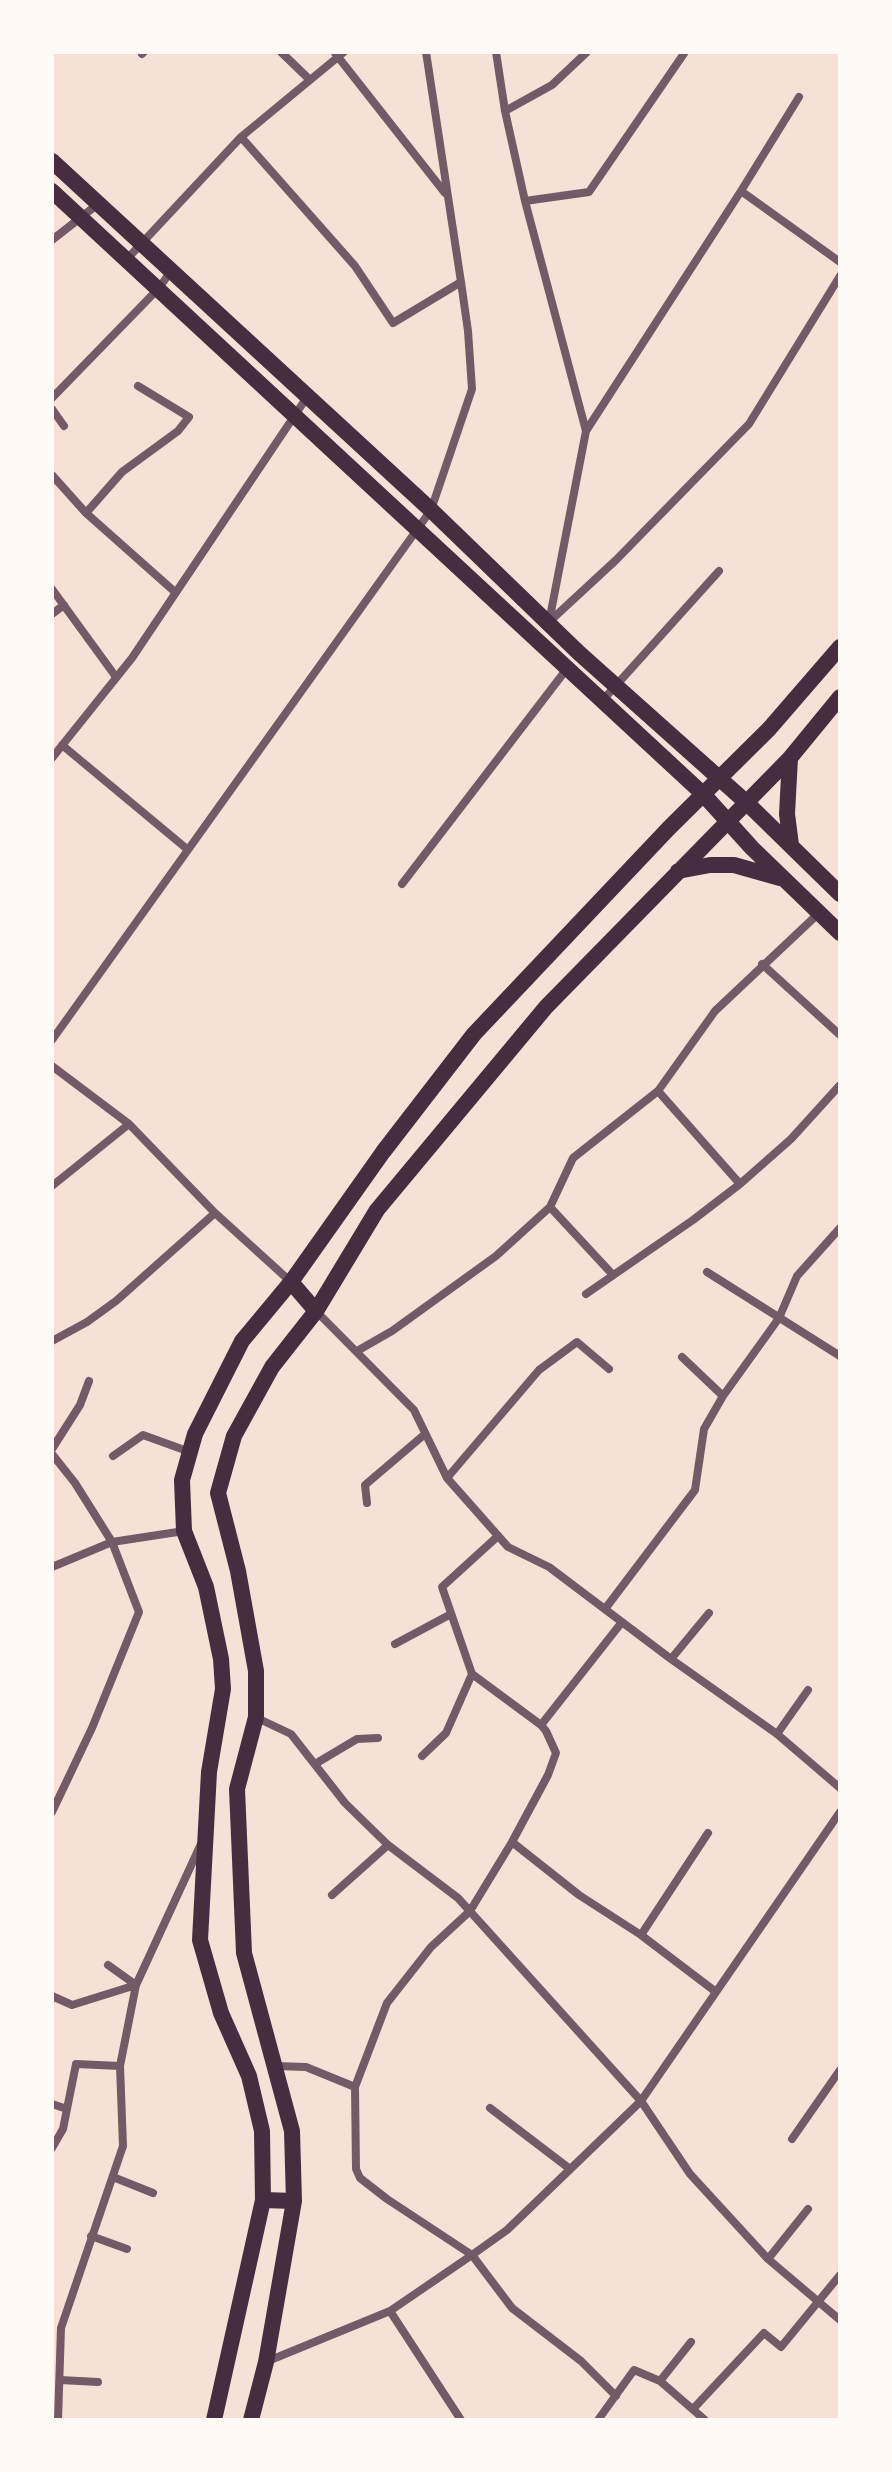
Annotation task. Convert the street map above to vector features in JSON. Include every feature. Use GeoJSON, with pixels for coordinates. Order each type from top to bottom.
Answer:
{"type":"FeatureCollection","features":[{"type":"Feature","properties":{"kind":"main road"},"geometry":{"type":"LineString","coordinates":[[52,161],[431,510],[579,653],[747,803],[840,894]]}},
{"type":"Feature","properties":{"kind":"main road"},"geometry":{"type":"LineString","coordinates":[[52,191],[703,794],[840,933]]}},
{"type":"Feature","properties":{"kind":"main road"},"geometry":{"type":"LineString","coordinates":[[214,2420],[263,2200],[262,2131],[249,2076],[221,2013],[200,1940],[209,1772],[223,1689],[221,1659],[206,1587],[184,1531],[182,1480],[195,1434],[242,1341],[291,1282],[383,1152],[474,1034],[683,814],[769,729],[840,647]]}},
{"type":"Feature","properties":{"kind":"main road"},"geometry":{"type":"LineString","coordinates":[[251,2420],[266,2362],[294,2201],[292,2131],[244,1953],[237,1789],[256,1717],[256,1671],[238,1571],[218,1493],[234,1436],[272,1367],[316,1311],[377,1210],[546,1007],[790,758],[840,697]]}},
{"type":"Feature","properties":{"kind":"main road"},"geometry":{"type":"LineString","coordinates":[[790,758],[787,814],[791,845]]}},
{"type":"Feature","properties":{"kind":"main road"},"geometry":{"type":"LineString","coordinates":[[682,775],[687,795],[683,814]]}},
{"type":"Feature","properties":{"kind":"main road"},"geometry":{"type":"LineString","coordinates":[[676,872],[710,865],[734,865],[784,879]]}},
{"type":"Feature","properties":{"kind":"main road"},"geometry":{"type":"LineString","coordinates":[[291,1282],[316,1311]]}},
{"type":"Feature","properties":{"kind":"main road"},"geometry":{"type":"LineString","coordinates":[[263,2200],[294,2201]]}},
{"type":"Feature","properties":{"kind":"street"},"geometry":{"type":"LineString","coordinates":[[281,52],[310,80]]}},
{"type":"Feature","properties":{"kind":"street"},"geometry":{"type":"LineString","coordinates":[[52,1040],[431,510],[472,389],[468,331],[426,52]]}},
{"type":"Feature","properties":{"kind":"street"},"geometry":{"type":"LineString","coordinates":[[496,52],[505,111],[525,201],[586,431]]}},
{"type":"Feature","properties":{"kind":"street"},"geometry":{"type":"LineString","coordinates":[[505,111],[552,85],[587,52]]}},
{"type":"Feature","properties":{"kind":"street"},"geometry":{"type":"LineString","coordinates":[[525,201],[589,192],[685,52]]}},
{"type":"Feature","properties":{"kind":"street"},"geometry":{"type":"LineString","coordinates":[[127,259],[241,137],[339,54],[447,196]]}},
{"type":"Feature","properties":{"kind":"street"},"geometry":{"type":"LineString","coordinates":[[549,622],[586,431],[799,97]]}},
{"type":"Feature","properties":{"kind":"street"},"geometry":{"type":"LineString","coordinates":[[241,137],[355,266],[393,323],[461,282]]}},
{"type":"Feature","properties":{"kind":"street"},"geometry":{"type":"LineString","coordinates":[[741,191],[840,262]]}},
{"type":"Feature","properties":{"kind":"street"},"geometry":{"type":"LineString","coordinates":[[52,240],[98,204]]}},
{"type":"Feature","properties":{"kind":"street"},"geometry":{"type":"LineString","coordinates":[[52,398],[159,288],[171,271]]}},
{"type":"Feature","properties":{"kind":"street"},"geometry":{"type":"LineString","coordinates":[[534,638],[616,560],[749,424],[840,276]]}},
{"type":"Feature","properties":{"kind":"street"},"geometry":{"type":"LineString","coordinates":[[86,513],[122,472],[178,431],[189,417],[138,386]]}},
{"type":"Feature","properties":{"kind":"street"},"geometry":{"type":"LineString","coordinates":[[52,758],[116,677],[307,397]]}},
{"type":"Feature","properties":{"kind":"street"},"geometry":{"type":"LineString","coordinates":[[52,409],[64,426]]}},
{"type":"Feature","properties":{"kind":"street"},"geometry":{"type":"LineString","coordinates":[[52,475],[86,513],[175,592]]}},
{"type":"Feature","properties":{"kind":"street"},"geometry":{"type":"LineString","coordinates":[[602,701],[719,571]]}},
{"type":"Feature","properties":{"kind":"street"},"geometry":{"type":"LineString","coordinates":[[52,589],[116,677]]}},
{"type":"Feature","properties":{"kind":"street"},"geometry":{"type":"LineString","coordinates":[[52,614],[64,605]]}},
{"type":"Feature","properties":{"kind":"street"},"geometry":{"type":"LineString","coordinates":[[402,884],[579,653]]}},
{"type":"Feature","properties":{"kind":"street"},"geometry":{"type":"LineString","coordinates":[[62,745],[187,849]]}},
{"type":"Feature","properties":{"kind":"street"},"geometry":{"type":"LineString","coordinates":[[357,1351],[392,1331],[496,1256],[550,1207],[573,1158],[658,1091],[715,1011],[820,913]]}},
{"type":"Feature","properties":{"kind":"street"},"geometry":{"type":"LineString","coordinates":[[762,964],[840,1035]]}},
{"type":"Feature","properties":{"kind":"street"},"geometry":{"type":"LineString","coordinates":[[52,1066],[129,1124],[215,1213],[291,1282]]}},
{"type":"Feature","properties":{"kind":"street"},"geometry":{"type":"LineString","coordinates":[[586,1294],[740,1184],[791,1139],[840,1085]]}},
{"type":"Feature","properties":{"kind":"street"},"geometry":{"type":"LineString","coordinates":[[658,1091],[740,1184]]}},
{"type":"Feature","properties":{"kind":"street"},"geometry":{"type":"LineString","coordinates":[[52,1186],[129,1124]]}},
{"type":"Feature","properties":{"kind":"street"},"geometry":{"type":"LineString","coordinates":[[550,1207],[613,1275]]}},
{"type":"Feature","properties":{"kind":"street"},"geometry":{"type":"LineString","coordinates":[[52,1341],[87,1322],[116,1301],[215,1213]]}},
{"type":"Feature","properties":{"kind":"street"},"geometry":{"type":"LineString","coordinates":[[605,1609],[695,1490],[704,1429],[723,1396],[779,1318],[797,1276],[840,1228]]}},
{"type":"Feature","properties":{"kind":"street"},"geometry":{"type":"LineString","coordinates":[[707,1272],[840,1356]]}},
{"type":"Feature","properties":{"kind":"street"},"geometry":{"type":"LineString","coordinates":[[316,1311],[414,1410],[447,1478],[508,1547],[549,1567],[777,1734],[839,1786]]}},
{"type":"Feature","properties":{"kind":"street"},"geometry":{"type":"LineString","coordinates":[[447,1478],[539,1370],[577,1342],[609,1369]]}},
{"type":"Feature","properties":{"kind":"street"},"geometry":{"type":"LineString","coordinates":[[682,1357],[723,1396]]}},
{"type":"Feature","properties":{"kind":"street"},"geometry":{"type":"LineString","coordinates":[[52,1812],[92,1728],[139,1612],[112,1542],[52,1452],[80,1405],[89,1381]]}},
{"type":"Feature","properties":{"kind":"street"},"geometry":{"type":"LineString","coordinates":[[367,1503],[365,1485],[425,1434]]}},
{"type":"Feature","properties":{"kind":"street"},"geometry":{"type":"LineString","coordinates":[[113,1456],[143,1435],[190,1452]]}},
{"type":"Feature","properties":{"kind":"street"},"geometry":{"type":"LineString","coordinates":[[52,1567],[112,1542],[184,1531]]}},
{"type":"Feature","properties":{"kind":"street"},"geometry":{"type":"LineString","coordinates":[[498,1536],[442,1587],[472,1674],[541,1725],[556,1753],[548,1775],[512,1842],[470,1911],[431,1947],[387,2003],[355,2087],[356,2169],[360,2178],[387,2199],[472,2255],[512,2308],[581,2361],[616,2396]]}},
{"type":"Feature","properties":{"kind":"street"},"geometry":{"type":"LineString","coordinates":[[671,1659],[709,1613]]}},
{"type":"Feature","properties":{"kind":"street"},"geometry":{"type":"LineString","coordinates":[[395,1644],[451,1614]]}},
{"type":"Feature","properties":{"kind":"street"},"geometry":{"type":"LineString","coordinates":[[541,1725],[622,1622]]}},
{"type":"Feature","properties":{"kind":"street"},"geometry":{"type":"LineString","coordinates":[[422,1756],[446,1733],[472,1674]]}},
{"type":"Feature","properties":{"kind":"street"},"geometry":{"type":"LineString","coordinates":[[777,1734],[808,1690]]}},
{"type":"Feature","properties":{"kind":"street"},"geometry":{"type":"LineString","coordinates":[[256,1717],[291,1734],[345,1803],[388,1845],[458,1898],[641,2101],[690,2174],[768,2259],[840,2320]]}},
{"type":"Feature","properties":{"kind":"street"},"geometry":{"type":"LineString","coordinates":[[315,1764],[357,1739],[378,1738]]}},
{"type":"Feature","properties":{"kind":"street"},"geometry":{"type":"LineString","coordinates":[[266,2362],[390,2311],[507,2230],[641,2101],[840,1812]]}},
{"type":"Feature","properties":{"kind":"street"},"geometry":{"type":"LineString","coordinates":[[641,1935],[708,1833]]}},
{"type":"Feature","properties":{"kind":"street"},"geometry":{"type":"LineString","coordinates":[[58,2420],[61,2328],[123,2146],[120,2066],[136,1985],[205,1836]]}},
{"type":"Feature","properties":{"kind":"street"},"geometry":{"type":"LineString","coordinates":[[512,1842],[579,1895],[641,1935],[716,1992]]}},
{"type":"Feature","properties":{"kind":"street"},"geometry":{"type":"LineString","coordinates":[[332,1895],[388,1845]]}},
{"type":"Feature","properties":{"kind":"street"},"geometry":{"type":"LineString","coordinates":[[108,1965],[136,1985]]}},
{"type":"Feature","properties":{"kind":"street"},"geometry":{"type":"LineString","coordinates":[[52,1996],[72,2005],[136,1985]]}},
{"type":"Feature","properties":{"kind":"street"},"geometry":{"type":"LineString","coordinates":[[52,2148],[63,2129],[76,2064],[120,2066]]}},
{"type":"Feature","properties":{"kind":"street"},"geometry":{"type":"LineString","coordinates":[[274,2066],[306,2067],[355,2087]]}},
{"type":"Feature","properties":{"kind":"street"},"geometry":{"type":"LineString","coordinates":[[792,2139],[840,2070]]}},
{"type":"Feature","properties":{"kind":"street"},"geometry":{"type":"LineString","coordinates":[[52,2104],[67,2109]]}},
{"type":"Feature","properties":{"kind":"street"},"geometry":{"type":"LineString","coordinates":[[490,2108],[570,2169]]}},
{"type":"Feature","properties":{"kind":"street"},"geometry":{"type":"LineString","coordinates":[[113,2177],[153,2193]]}},
{"type":"Feature","properties":{"kind":"street"},"geometry":{"type":"LineString","coordinates":[[768,2259],[808,2209]]}},
{"type":"Feature","properties":{"kind":"street"},"geometry":{"type":"LineString","coordinates":[[91,2236],[127,2249]]}},
{"type":"Feature","properties":{"kind":"street"},"geometry":{"type":"LineString","coordinates":[[693,2409],[764,2333],[781,2347],[840,2275]]}},
{"type":"Feature","properties":{"kind":"street"},"geometry":{"type":"LineString","coordinates":[[390,2311],[461,2420]]}},
{"type":"Feature","properties":{"kind":"street"},"geometry":{"type":"LineString","coordinates":[[660,2381],[691,2342]]}},
{"type":"Feature","properties":{"kind":"street"},"geometry":{"type":"LineString","coordinates":[[598,2420],[634,2370],[660,2381],[705,2420]]}},
{"type":"Feature","properties":{"kind":"street"},"geometry":{"type":"LineString","coordinates":[[60,2380],[98,2382]]}}]}
